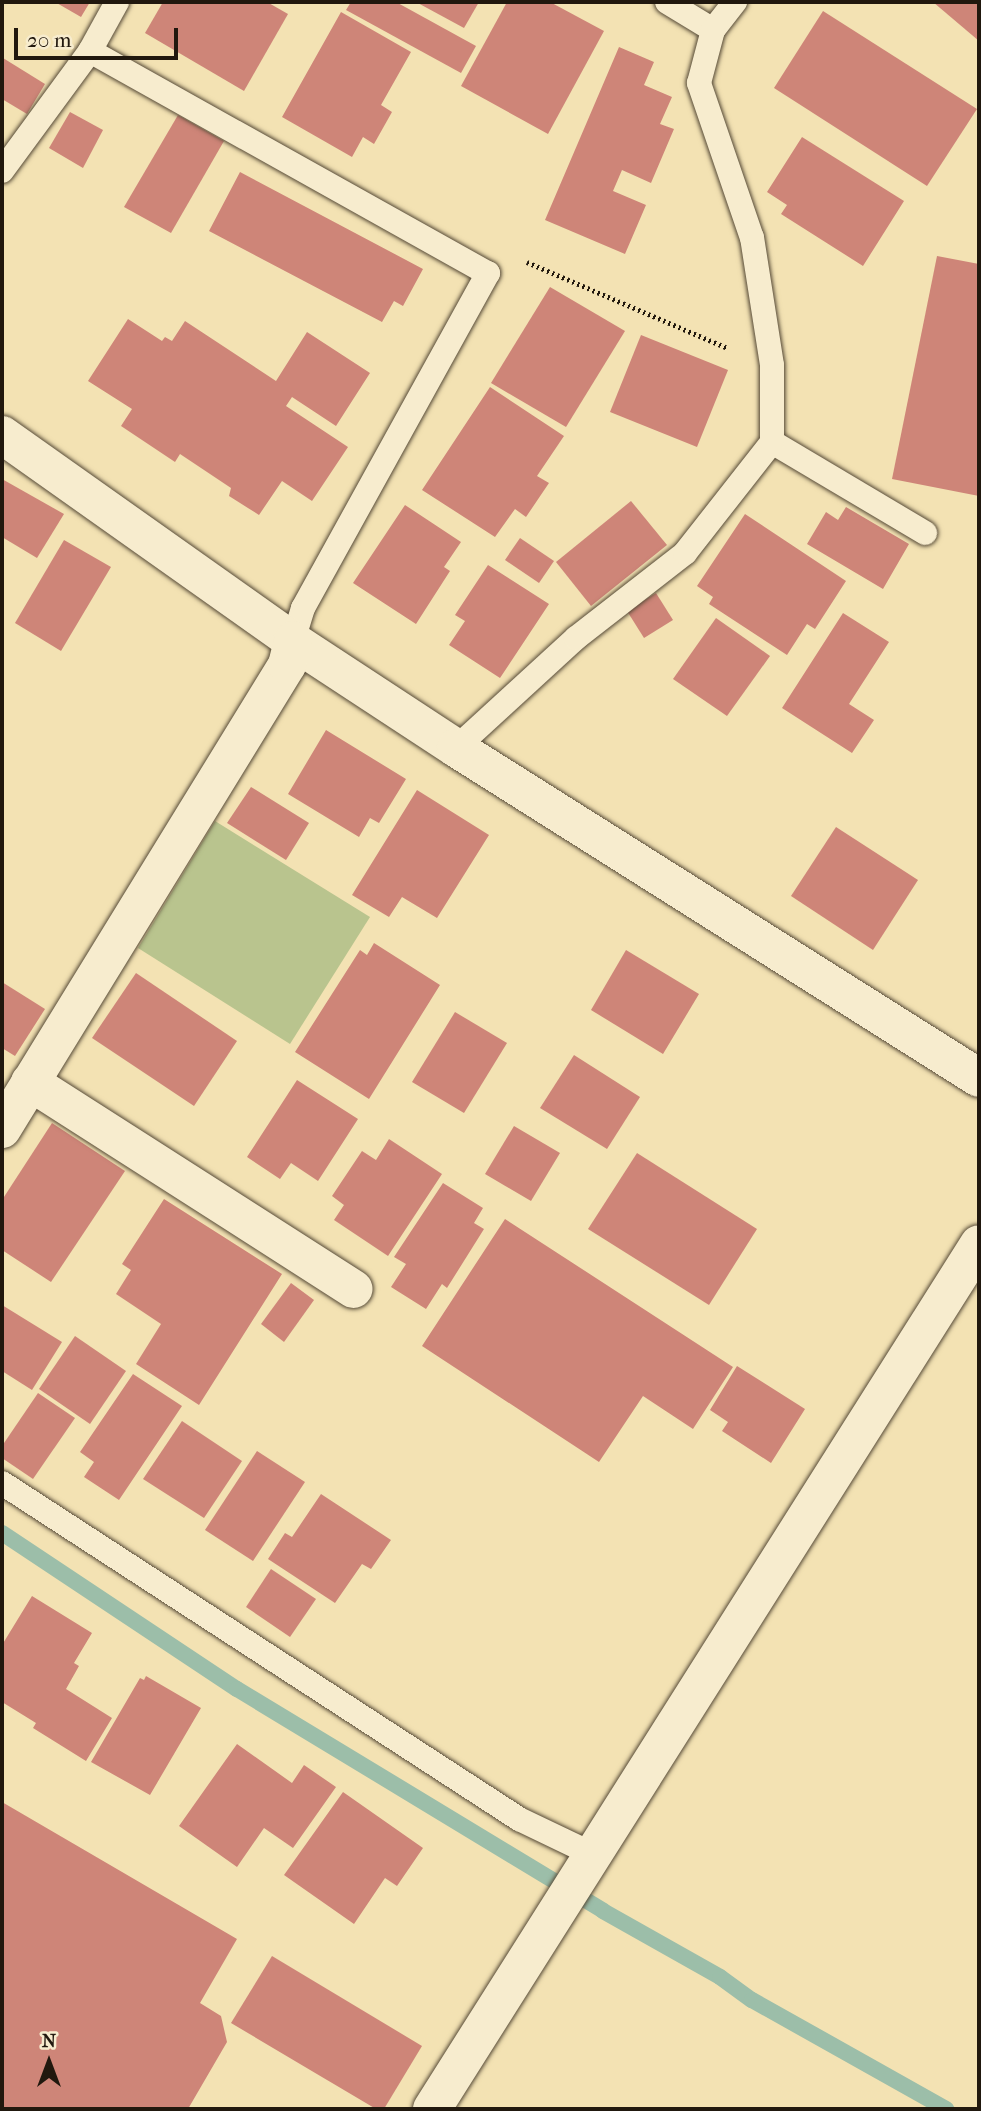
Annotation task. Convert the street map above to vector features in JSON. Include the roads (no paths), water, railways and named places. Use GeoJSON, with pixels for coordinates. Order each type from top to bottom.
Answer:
{"type":"FeatureCollection","features":[{"type":"Feature","properties":{"kind":"street"},"geometry":{"type":"LineString","coordinates":[[2,435],[293,641],[456,748],[979,1078]]}},
{"type":"Feature","properties":{"kind":"street"},"geometry":{"type":"LineString","coordinates":[[2,1129],[287,665],[293,641]]}},
{"type":"Feature","properties":{"kind":"street"},"geometry":{"type":"LineString","coordinates":[[30,1082],[354,1289]]}},
{"type":"Feature","properties":{"kind":"street"},"geometry":{"type":"LineString","coordinates":[[432,2109],[979,1244]]}},
{"type":"Feature","properties":{"kind":"lane"},"geometry":{"type":"LineString","coordinates":[[2,171],[90,51],[117,2]]}},
{"type":"Feature","properties":{"kind":"lane"},"geometry":{"type":"LineString","coordinates":[[667,2],[713,30]]}},
{"type":"Feature","properties":{"kind":"lane"},"geometry":{"type":"LineString","coordinates":[[456,748],[576,638],[685,553],[772,442],[770,349],[752,238],[699,83],[713,30],[735,2]]}},
{"type":"Feature","properties":{"kind":"lane"},"geometry":{"type":"LineString","coordinates":[[90,51],[488,273],[303,608],[293,641]]}},
{"type":"Feature","properties":{"kind":"lane"},"geometry":{"type":"LineString","coordinates":[[772,442],[925,533]]}},
{"type":"Feature","properties":{"kind":"lane"},"geometry":{"type":"LineString","coordinates":[[2,1483],[519,1819],[590,1859]]}},
{"type":"Feature","properties":{"kind":"waterway"},"geometry":{"type":"LineString","coordinates":[[2,1533],[237,1689],[603,1911],[720,1977],[752,2000],[946,2109]]}}]}
